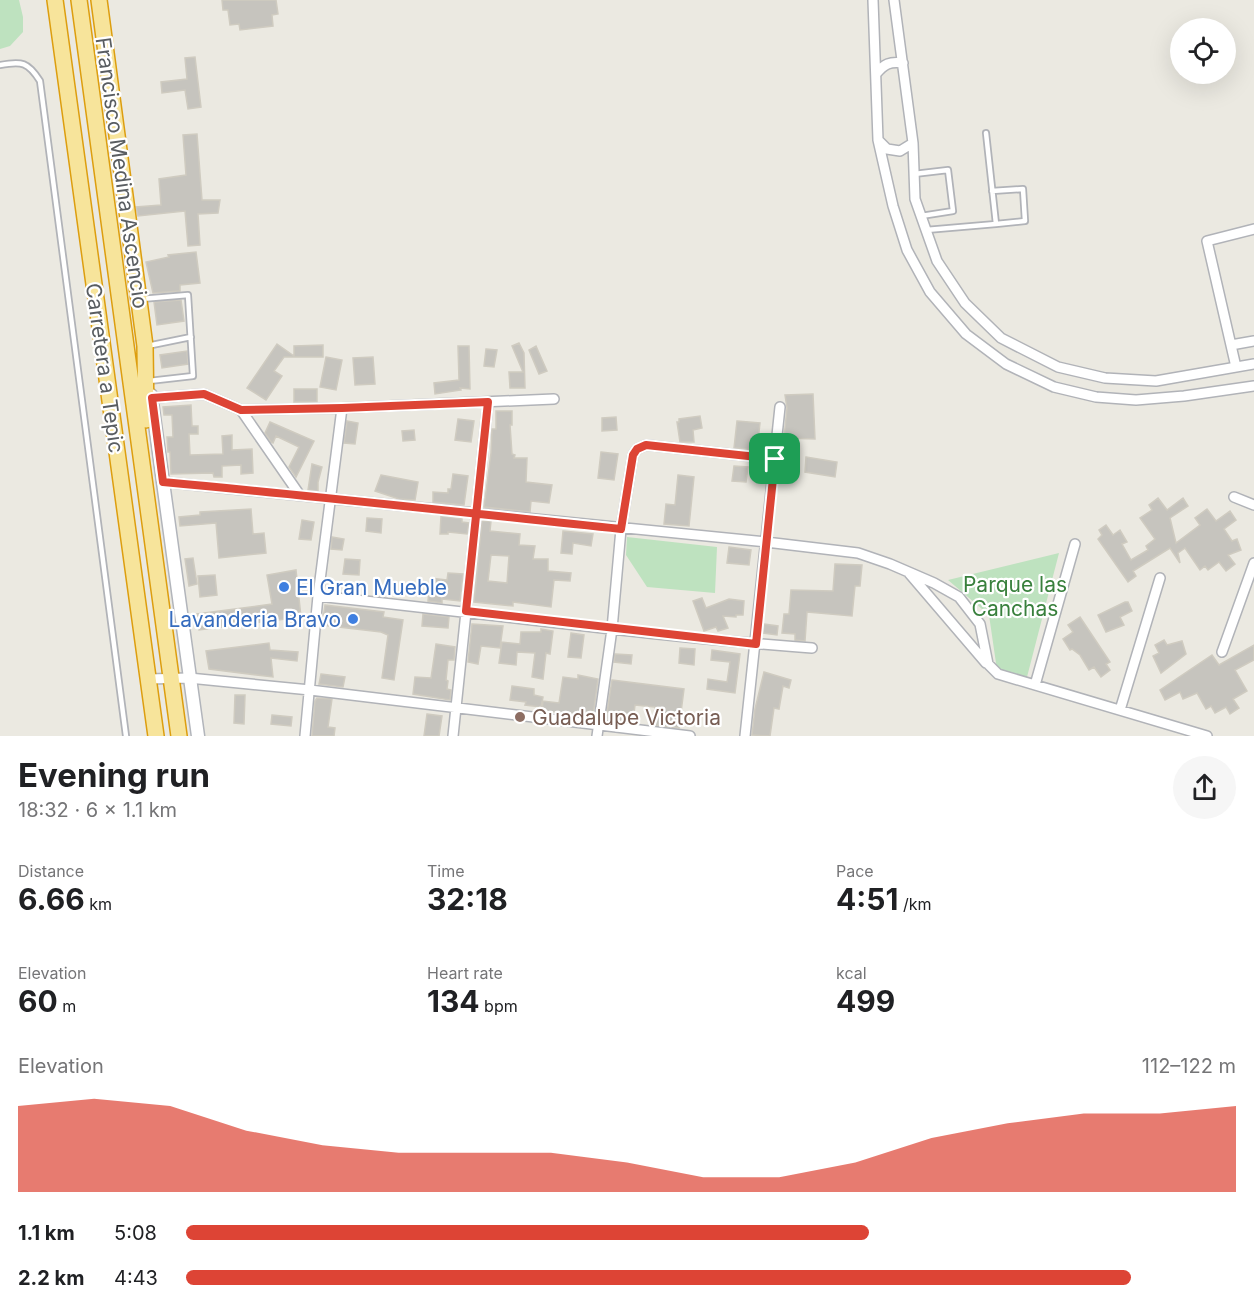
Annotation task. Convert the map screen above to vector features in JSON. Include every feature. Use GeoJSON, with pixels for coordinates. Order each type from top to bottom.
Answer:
{"type":"FeatureCollection","features":[{"type":"Feature","properties":{"kind":"highway","name":"Carretera a Tepic"},"geometry":{"type":"LineString","coordinates":[[55,0],[156,736]]}},
{"type":"Feature","properties":{"kind":"highway","name":"Carretera a Tepic"},"geometry":{"type":"LineString","coordinates":[[79,0],[179,736]]}},
{"type":"Feature","properties":{"kind":"highway","name":"Francisco Medina Ascencio"},"geometry":{"type":"LineString","coordinates":[[99,0],[145,346],[146,486]]}},
{"type":"Feature","properties":{"kind":"highway"},"geometry":{"type":"LineString","coordinates":[[93,100],[119,155]]}},
{"type":"Feature","properties":{"kind":"main road","name":"Francisco Medina Ascencio"},"geometry":{"type":"LineString","coordinates":[[145,346],[198,736]]}},
{"type":"Feature","properties":{"kind":"street"},"geometry":{"type":"LineString","coordinates":[[873,0],[879,140],[893,206],[907,250],[930,292],[966,334],[1006,364],[1054,387],[1096,397],[1136,400],[1254,386]]}},
{"type":"Feature","properties":{"kind":"street"},"geometry":{"type":"LineString","coordinates":[[894,0],[913,143],[915,199],[938,261],[965,303],[1001,338],[1058,367],[1105,378],[1155,381],[1254,364]]}},
{"type":"Feature","properties":{"kind":"street"},"geometry":{"type":"LineString","coordinates":[[876,74],[889,62],[903,63]]}},
{"type":"Feature","properties":{"kind":"street"},"geometry":{"type":"LineString","coordinates":[[879,140],[887,148],[900,151],[913,143]]}},
{"type":"Feature","properties":{"kind":"street"},"geometry":{"type":"LineString","coordinates":[[1236,368],[1207,241],[1254,229]]}},
{"type":"Feature","properties":{"kind":"street"},"geometry":{"type":"LineString","coordinates":[[1231,345],[1254,341]]}},
{"type":"Feature","properties":{"kind":"street"},"geometry":{"type":"LineString","coordinates":[[152,398],[204,394],[241,410],[554,399]]}},
{"type":"Feature","properties":{"kind":"street"},"geometry":{"type":"LineString","coordinates":[[453,736],[488,402]]}},
{"type":"Feature","properties":{"kind":"street"},"geometry":{"type":"LineString","coordinates":[[745,736],[780,407]]}},
{"type":"Feature","properties":{"kind":"street"},"geometry":{"type":"LineString","coordinates":[[305,736],[318,596],[342,408]]}},
{"type":"Feature","properties":{"kind":"street"},"geometry":{"type":"LineString","coordinates":[[241,410],[299,494]]}},
{"type":"Feature","properties":{"kind":"street"},"geometry":{"type":"LineString","coordinates":[[597,731],[612,629],[621,529],[633,455],[637,449],[646,445],[775,459]]}},
{"type":"Feature","properties":{"kind":"street"},"geometry":{"type":"LineString","coordinates":[[163,482],[766,542],[858,554],[907,571],[959,597],[980,624],[988,664]]}},
{"type":"Feature","properties":{"kind":"street"},"geometry":{"type":"LineString","coordinates":[[1234,496],[1254,505]]}},
{"type":"Feature","properties":{"kind":"street"},"geometry":{"type":"LineString","coordinates":[[1035,685],[1075,544]]}},
{"type":"Feature","properties":{"kind":"street"},"geometry":{"type":"LineString","coordinates":[[1222,652],[1254,563]]}},
{"type":"Feature","properties":{"kind":"street"},"geometry":{"type":"LineString","coordinates":[[907,571],[998,674],[1207,736]]}},
{"type":"Feature","properties":{"kind":"street"},"geometry":{"type":"LineString","coordinates":[[1120,710],[1160,578]]}},
{"type":"Feature","properties":{"kind":"street"},"geometry":{"type":"LineString","coordinates":[[318,596],[612,629],[812,648]]}},
{"type":"Feature","properties":{"kind":"street"},"geometry":{"type":"LineString","coordinates":[[148,679],[189,678],[310,690],[457,708],[597,731],[690,736]]}},
{"type":"Feature","properties":{"kind":"lane"},"geometry":{"type":"LineString","coordinates":[[0,65],[16,62],[31,67],[40,81],[126,736]]}},
{"type":"Feature","properties":{"kind":"lane"},"geometry":{"type":"LineString","coordinates":[[986,133],[996,224]]}},
{"type":"Feature","properties":{"kind":"lane"},"geometry":{"type":"LineString","coordinates":[[914,174],[948,170],[953,212],[921,216]]}},
{"type":"Feature","properties":{"kind":"lane"},"geometry":{"type":"LineString","coordinates":[[926,230],[1025,220],[1023,189],[992,191]]}},
{"type":"Feature","properties":{"kind":"lane"},"geometry":{"type":"LineString","coordinates":[[138,300],[188,295],[194,376],[149,381]]}},
{"type":"Feature","properties":{"kind":"lane"},"geometry":{"type":"LineString","coordinates":[[145,346],[191,336]]}},
{"type":"Feature","properties":{"kind":"green space"},"geometry":{"type":"Polygon","coordinates":[[[0,0],[19,0],[23,17],[23,32],[10,46],[0,49],[0,0]]]}},
{"type":"Feature","properties":{"kind":"green space"},"geometry":{"type":"Polygon","coordinates":[[[627,537],[717,547],[715,593],[647,587],[626,555],[627,537]]]}},
{"type":"Feature","properties":{"kind":"green space","name":"Parque las Canchas"},"geometry":{"type":"Polygon","coordinates":[[[1059,553],[1027,677],[997,670],[989,615],[948,580],[1059,553]]]}},
{"type":"Feature","properties":{"kind":"building"},"geometry":{"type":"Polygon","coordinates":[[[222,0],[276,0],[278,14],[272,15],[273,26],[240,30],[239,24],[230,25],[228,10],[223,10],[222,0]]]}},
{"type":"Feature","properties":{"kind":"building"},"geometry":{"type":"Polygon","coordinates":[[[195,57],[201,107],[188,109],[185,90],[162,93],[161,82],[187,79],[185,58],[195,57]]]}},
{"type":"Feature","properties":{"kind":"building"},"geometry":{"type":"Polygon","coordinates":[[[197,134],[202,200],[220,200],[218,213],[198,214],[200,245],[188,246],[185,211],[138,216],[136,207],[161,205],[159,179],[186,175],[183,135],[197,134]]]}},
{"type":"Feature","properties":{"kind":"building"},"geometry":{"type":"Polygon","coordinates":[[[196,252],[200,283],[180,285],[180,291],[153,293],[146,262],[169,257],[168,255],[196,252]]]}},
{"type":"Feature","properties":{"kind":"building"},"geometry":{"type":"Polygon","coordinates":[[[181,300],[184,321],[157,325],[154,302],[181,300]]]}},
{"type":"Feature","properties":{"kind":"building"},"geometry":{"type":"Polygon","coordinates":[[[519,343],[524,353],[525,388],[510,388],[509,372],[523,372],[512,346],[519,343]]]}},
{"type":"Feature","properties":{"kind":"building"},"geometry":{"type":"Polygon","coordinates":[[[277,344],[294,356],[294,346],[323,345],[323,357],[284,357],[274,371],[282,376],[266,400],[247,388],[277,344]]]}},
{"type":"Feature","properties":{"kind":"building"},"geometry":{"type":"Polygon","coordinates":[[[458,346],[469,346],[470,389],[460,388],[461,390],[435,394],[434,383],[459,380],[458,346]]]}},
{"type":"Feature","properties":{"kind":"building"},"geometry":{"type":"Polygon","coordinates":[[[536,346],[547,371],[539,374],[529,350],[536,346]]]}},
{"type":"Feature","properties":{"kind":"building"},"geometry":{"type":"Polygon","coordinates":[[[486,349],[497,350],[494,367],[484,366],[486,349]]]}},
{"type":"Feature","properties":{"kind":"building"},"geometry":{"type":"Polygon","coordinates":[[[187,351],[188,364],[162,368],[160,355],[187,351]]]}},
{"type":"Feature","properties":{"kind":"building"},"geometry":{"type":"Polygon","coordinates":[[[326,357],[342,360],[336,390],[320,387],[326,357]]]}},
{"type":"Feature","properties":{"kind":"building"},"geometry":{"type":"Polygon","coordinates":[[[373,357],[375,384],[355,385],[353,358],[373,357]]]}},
{"type":"Feature","properties":{"kind":"building"},"geometry":{"type":"Polygon","coordinates":[[[294,389],[317,389],[317,402],[294,402],[294,389]]]}},
{"type":"Feature","properties":{"kind":"building"},"geometry":{"type":"Polygon","coordinates":[[[813,394],[815,439],[784,438],[787,408],[785,395],[813,394]]]}},
{"type":"Feature","properties":{"kind":"building"},"geometry":{"type":"Polygon","coordinates":[[[191,405],[192,426],[198,426],[198,434],[189,434],[190,455],[223,454],[222,436],[232,435],[232,450],[252,449],[253,473],[241,474],[241,465],[222,466],[222,477],[214,477],[213,473],[171,474],[167,437],[173,437],[172,415],[164,415],[163,407],[191,405]]]}},
{"type":"Feature","properties":{"kind":"building"},"geometry":{"type":"Polygon","coordinates":[[[496,411],[512,411],[512,425],[510,425],[512,454],[515,455],[514,458],[527,458],[526,482],[552,485],[549,503],[531,501],[530,512],[484,507],[492,429],[496,429],[496,411]]]}},
{"type":"Feature","properties":{"kind":"building"},"geometry":{"type":"Polygon","coordinates":[[[700,416],[702,428],[693,430],[694,442],[680,442],[677,422],[679,419],[700,416]]]}},
{"type":"Feature","properties":{"kind":"building"},"geometry":{"type":"Polygon","coordinates":[[[616,417],[617,430],[602,431],[602,418],[616,417]]]}},
{"type":"Feature","properties":{"kind":"building"},"geometry":{"type":"Polygon","coordinates":[[[458,419],[474,421],[471,442],[455,440],[458,419]]]}},
{"type":"Feature","properties":{"kind":"building"},"geometry":{"type":"Polygon","coordinates":[[[347,421],[358,423],[355,444],[344,443],[347,421]]]}},
{"type":"Feature","properties":{"kind":"building"},"geometry":{"type":"Polygon","coordinates":[[[737,421],[760,423],[757,450],[734,448],[737,421]]]}},
{"type":"Feature","properties":{"kind":"building"},"geometry":{"type":"Polygon","coordinates":[[[270,422],[314,441],[296,477],[289,467],[299,447],[276,436],[273,443],[271,442],[265,433],[270,422]]]}},
{"type":"Feature","properties":{"kind":"building"},"geometry":{"type":"Polygon","coordinates":[[[414,430],[415,440],[403,441],[402,431],[414,430]]]}},
{"type":"Feature","properties":{"kind":"building"},"geometry":{"type":"Polygon","coordinates":[[[601,452],[618,454],[614,480],[598,478],[601,452]]]}},
{"type":"Feature","properties":{"kind":"building"},"geometry":{"type":"Polygon","coordinates":[[[806,457],[837,462],[835,477],[805,472],[806,457]]]}},
{"type":"Feature","properties":{"kind":"building"},"geometry":{"type":"Polygon","coordinates":[[[312,464],[322,467],[318,491],[308,490],[312,464]]]}},
{"type":"Feature","properties":{"kind":"building"},"geometry":{"type":"Polygon","coordinates":[[[734,466],[748,467],[746,482],[732,481],[734,466]]]}},
{"type":"Feature","properties":{"kind":"building"},"geometry":{"type":"Polygon","coordinates":[[[453,474],[468,476],[464,505],[433,502],[433,492],[448,493],[448,489],[451,489],[453,474]]]}},
{"type":"Feature","properties":{"kind":"building"},"geometry":{"type":"Polygon","coordinates":[[[381,475],[418,482],[415,500],[399,499],[375,491],[381,475]]]}},
{"type":"Feature","properties":{"kind":"building"},"geometry":{"type":"Polygon","coordinates":[[[678,475],[694,477],[689,526],[664,524],[666,504],[675,505],[678,475]]]}},
{"type":"Feature","properties":{"kind":"building"},"geometry":{"type":"Polygon","coordinates":[[[1158,498],[1167,510],[1183,498],[1188,506],[1170,518],[1176,543],[1200,525],[1195,518],[1207,509],[1216,521],[1230,511],[1236,520],[1224,529],[1232,541],[1237,539],[1241,550],[1228,555],[1235,564],[1226,571],[1219,562],[1208,570],[1205,566],[1200,570],[1185,548],[1178,553],[1180,563],[1170,548],[1133,571],[1136,576],[1128,582],[1098,539],[1102,535],[1099,530],[1106,525],[1113,535],[1120,530],[1127,542],[1122,544],[1131,560],[1148,550],[1146,546],[1155,539],[1140,518],[1152,510],[1149,505],[1158,498]]]}},
{"type":"Feature","properties":{"kind":"building"},"geometry":{"type":"Polygon","coordinates":[[[251,509],[253,534],[264,533],[266,553],[219,558],[216,523],[180,526],[179,517],[200,515],[200,512],[251,509]]]}},
{"type":"Feature","properties":{"kind":"building"},"geometry":{"type":"Polygon","coordinates":[[[441,516],[462,519],[462,522],[469,523],[467,534],[448,532],[448,534],[440,534],[441,516]]]}},
{"type":"Feature","properties":{"kind":"building"},"geometry":{"type":"Polygon","coordinates":[[[367,518],[382,519],[381,533],[366,531],[367,518]]]}},
{"type":"Feature","properties":{"kind":"building"},"geometry":{"type":"Polygon","coordinates":[[[302,520],[314,522],[311,540],[299,539],[302,520]]]}},
{"type":"Feature","properties":{"kind":"building"},"geometry":{"type":"Polygon","coordinates":[[[482,521],[491,521],[490,531],[520,534],[519,545],[535,546],[533,559],[548,559],[548,571],[571,573],[570,581],[554,580],[551,607],[513,602],[513,606],[474,602],[482,521]],[[491,555],[488,581],[507,583],[509,556],[491,555]]]}},
{"type":"Feature","properties":{"kind":"building"},"geometry":{"type":"Polygon","coordinates":[[[563,531],[593,534],[591,546],[573,543],[572,554],[561,553],[563,531]]]}},
{"type":"Feature","properties":{"kind":"building"},"geometry":{"type":"Polygon","coordinates":[[[332,537],[344,539],[342,550],[331,549],[332,537]]]}},
{"type":"Feature","properties":{"kind":"building"},"geometry":{"type":"Polygon","coordinates":[[[729,547],[751,550],[749,565],[727,563],[729,547]]]}},
{"type":"Feature","properties":{"kind":"building"},"geometry":{"type":"Polygon","coordinates":[[[193,558],[197,584],[189,586],[185,559],[193,558]]]}},
{"type":"Feature","properties":{"kind":"building"},"geometry":{"type":"Polygon","coordinates":[[[345,559],[360,560],[359,575],[343,574],[345,559]]]}},
{"type":"Feature","properties":{"kind":"building"},"geometry":{"type":"Polygon","coordinates":[[[835,564],[862,565],[860,586],[855,586],[852,616],[807,612],[805,641],[795,640],[795,634],[782,633],[784,614],[789,614],[791,590],[833,591],[835,564]]]}},
{"type":"Feature","properties":{"kind":"building","name":"El Gran Mueble"},"geometry":{"type":"Polygon","coordinates":[[[296,570],[301,617],[199,630],[197,614],[272,604],[267,575],[296,570]]]}},
{"type":"Feature","properties":{"kind":"building"},"geometry":{"type":"Polygon","coordinates":[[[448,573],[463,574],[460,601],[442,599],[442,603],[428,601],[430,578],[447,580],[448,573]]]}},
{"type":"Feature","properties":{"kind":"building"},"geometry":{"type":"Polygon","coordinates":[[[215,575],[217,595],[200,597],[198,576],[215,575]]]}},
{"type":"Feature","properties":{"kind":"building"},"geometry":{"type":"Polygon","coordinates":[[[702,598],[706,608],[729,599],[744,601],[743,615],[723,616],[728,628],[718,631],[716,627],[704,631],[693,601],[702,598]]]}},
{"type":"Feature","properties":{"kind":"building"},"geometry":{"type":"Polygon","coordinates":[[[1128,602],[1132,611],[1120,617],[1124,625],[1106,632],[1098,615],[1128,602]]]}},
{"type":"Feature","properties":{"kind":"building"},"geometry":{"type":"Polygon","coordinates":[[[325,605],[384,612],[383,617],[403,620],[394,680],[382,678],[388,635],[381,632],[322,625],[325,605]]]}},
{"type":"Feature","properties":{"kind":"building"},"geometry":{"type":"Polygon","coordinates":[[[423,614],[449,617],[448,628],[422,626],[423,614]]]}},
{"type":"Feature","properties":{"kind":"building"},"geometry":{"type":"Polygon","coordinates":[[[1080,617],[1110,662],[1106,664],[1110,670],[1101,677],[1094,667],[1089,670],[1080,655],[1070,650],[1063,639],[1073,632],[1068,625],[1080,617]]]}},
{"type":"Feature","properties":{"kind":"building"},"geometry":{"type":"Polygon","coordinates":[[[472,624],[503,626],[500,648],[481,646],[478,664],[468,662],[472,624]]]}},
{"type":"Feature","properties":{"kind":"building"},"geometry":{"type":"Polygon","coordinates":[[[764,624],[778,626],[777,635],[763,633],[764,624]]]}},
{"type":"Feature","properties":{"kind":"building"},"geometry":{"type":"Polygon","coordinates":[[[541,629],[553,631],[550,654],[546,653],[543,679],[532,677],[535,653],[517,652],[516,665],[499,663],[502,642],[520,644],[521,632],[541,632],[541,629]]]}},
{"type":"Feature","properties":{"kind":"building"},"geometry":{"type":"Polygon","coordinates":[[[571,633],[584,635],[581,658],[568,657],[571,633]]]}},
{"type":"Feature","properties":{"kind":"building"},"geometry":{"type":"Polygon","coordinates":[[[1164,640],[1167,645],[1182,641],[1186,654],[1161,673],[1153,656],[1159,653],[1155,645],[1164,640]]]}},
{"type":"Feature","properties":{"kind":"building"},"geometry":{"type":"Polygon","coordinates":[[[269,643],[270,650],[298,652],[297,661],[271,658],[273,677],[209,669],[206,651],[269,643]]]}},
{"type":"Feature","properties":{"kind":"building"},"geometry":{"type":"Polygon","coordinates":[[[436,644],[455,647],[454,660],[448,660],[446,680],[448,681],[447,689],[451,690],[450,700],[413,694],[415,677],[431,678],[436,644]]]}},
{"type":"Feature","properties":{"kind":"building"},"geometry":{"type":"Polygon","coordinates":[[[1254,645],[1254,660],[1235,670],[1247,691],[1233,699],[1239,708],[1230,714],[1226,707],[1215,713],[1211,706],[1206,709],[1197,693],[1183,699],[1180,692],[1165,700],[1160,690],[1212,655],[1219,665],[1254,645]]]}},
{"type":"Feature","properties":{"kind":"building"},"geometry":{"type":"Polygon","coordinates":[[[680,648],[695,649],[694,665],[679,663],[680,648]]]}},
{"type":"Feature","properties":{"kind":"building"},"geometry":{"type":"Polygon","coordinates":[[[712,650],[740,654],[735,693],[707,689],[708,679],[727,682],[730,662],[711,660],[712,650]]]}},
{"type":"Feature","properties":{"kind":"building"},"geometry":{"type":"Polygon","coordinates":[[[615,654],[632,655],[631,664],[614,662],[615,654]]]}},
{"type":"Feature","properties":{"kind":"building"},"geometry":{"type":"Polygon","coordinates":[[[764,672],[791,680],[789,688],[783,686],[779,709],[774,708],[770,736],[752,735],[755,709],[764,672]]]}},
{"type":"Feature","properties":{"kind":"building"},"geometry":{"type":"Polygon","coordinates":[[[321,674],[345,677],[343,687],[319,684],[321,674]]]}},
{"type":"Feature","properties":{"kind":"building"},"geometry":{"type":"Polygon","coordinates":[[[578,675],[598,679],[593,716],[542,711],[543,701],[559,703],[563,677],[578,679],[578,675]]]}},
{"type":"Feature","properties":{"kind":"building"},"geometry":{"type":"Polygon","coordinates":[[[612,680],[684,689],[679,728],[653,725],[655,707],[635,705],[633,722],[606,719],[612,680]]]}},
{"type":"Feature","properties":{"kind":"building"},"geometry":{"type":"Polygon","coordinates":[[[512,686],[534,689],[534,695],[543,697],[541,707],[510,700],[512,686]]]}},
{"type":"Feature","properties":{"kind":"building"},"geometry":{"type":"Polygon","coordinates":[[[235,695],[245,695],[244,724],[234,723],[235,695]]]}},
{"type":"Feature","properties":{"kind":"building"},"geometry":{"type":"Polygon","coordinates":[[[317,698],[332,699],[328,727],[335,728],[334,736],[312,736],[317,698]]]}},
{"type":"Feature","properties":{"kind":"building"},"geometry":{"type":"Polygon","coordinates":[[[427,714],[442,716],[439,736],[424,736],[427,714]]]}},
{"type":"Feature","properties":{"kind":"building"},"geometry":{"type":"Polygon","coordinates":[[[272,715],[292,717],[291,726],[271,724],[272,715]]]}},
{"type":"Feature","properties":{"kind":"place","name":"El Gran Mueble"},"geometry":{"type":"Point","coordinates":[284,587]}},
{"type":"Feature","properties":{"kind":"place","name":"Lavanderia Bravo"},"geometry":{"type":"Point","coordinates":[353,619]}},
{"type":"Feature","properties":{"kind":"place","name":"Guadalupe Victoria"},"geometry":{"type":"Point","coordinates":[520,717]}},
{"type":"Feature","properties":{"kind":"route"},"geometry":{"type":"LineString","coordinates":[[775,459],[646,445],[637,449],[633,455],[621,529],[478,514],[330,497],[163,482],[152,398],[204,394],[241,410],[488,402],[478,514],[466,611],[756,644],[775,459]]}}]}
